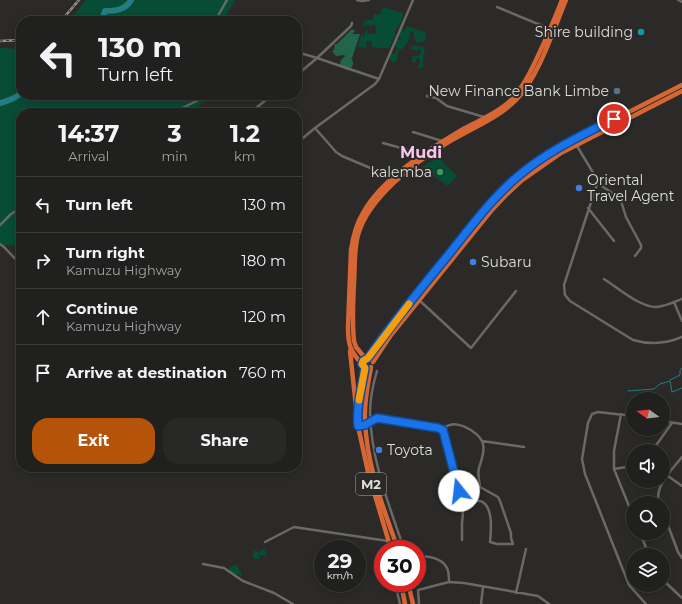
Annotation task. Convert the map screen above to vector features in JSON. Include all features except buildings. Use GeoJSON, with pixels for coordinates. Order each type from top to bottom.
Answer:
{"type":"FeatureCollection","features":[{"type":"Feature","properties":{"kind":"highway"},"geometry":{"type":"LineString","coordinates":[[357,417],[348,327],[351,250],[353,238],[363,211],[374,197],[423,155],[443,141],[499,109],[510,100],[522,87],[531,70],[562,0]]}},
{"type":"Feature","properties":{"kind":"highway"},"geometry":{"type":"LineString","coordinates":[[350,349],[363,366],[368,368],[372,364],[355,345],[353,333],[356,246],[358,234],[369,211],[395,179],[446,143],[503,111],[516,100],[528,85],[536,70],[566,0]]}},
{"type":"Feature","properties":{"kind":"highway","name":"M2"},"geometry":{"type":"LineString","coordinates":[[388,540],[368,472],[358,426],[357,417],[363,366],[367,358],[486,208],[502,190],[517,177],[538,160],[568,142],[682,85]]}},
{"type":"Feature","properties":{"kind":"highway","name":"M2"},"geometry":{"type":"LineString","coordinates":[[395,540],[372,471],[365,425],[366,403],[372,364],[391,335],[418,300],[491,211],[507,194],[542,165],[576,145],[682,91]]}},
{"type":"Feature","properties":{"kind":"highway"},"geometry":{"type":"LineString","coordinates":[[403,592],[405,604]]}},
{"type":"Feature","properties":{"kind":"highway"},"geometry":{"type":"LineString","coordinates":[[410,592],[413,604]]}},
{"type":"Feature","properties":{"kind":"street"},"geometry":{"type":"LineString","coordinates":[[219,16],[227,0]]}},
{"type":"Feature","properties":{"kind":"street"},"geometry":{"type":"LineString","coordinates":[[357,0],[369,0]]}},
{"type":"Feature","properties":{"kind":"street"},"geometry":{"type":"LineString","coordinates":[[302,136],[370,89],[379,79],[413,0]]}},
{"type":"Feature","properties":{"kind":"street"},"geometry":{"type":"LineString","coordinates":[[678,0],[682,2]]}},
{"type":"Feature","properties":{"kind":"street"},"geometry":{"type":"LineString","coordinates":[[497,7],[550,29]]}},
{"type":"Feature","properties":{"kind":"street"},"geometry":{"type":"LineString","coordinates":[[302,70],[317,58],[351,26],[352,23]]}},
{"type":"Feature","properties":{"kind":"street"},"geometry":{"type":"LineString","coordinates":[[302,54],[379,79]]}},
{"type":"Feature","properties":{"kind":"street"},"geometry":{"type":"LineString","coordinates":[[427,96],[436,98],[446,106],[484,117]]}},
{"type":"Feature","properties":{"kind":"street"},"geometry":{"type":"LineString","coordinates":[[182,108],[199,100]]}},
{"type":"Feature","properties":{"kind":"street"},"geometry":{"type":"LineString","coordinates":[[256,108],[266,100]]}},
{"type":"Feature","properties":{"kind":"street"},"geometry":{"type":"LineString","coordinates":[[315,128],[336,152],[342,156],[395,179]]}},
{"type":"Feature","properties":{"kind":"street"},"geometry":{"type":"LineString","coordinates":[[413,132],[443,141]]}},
{"type":"Feature","properties":{"kind":"street"},"geometry":{"type":"LineString","coordinates":[[384,143],[423,155]]}},
{"type":"Feature","properties":{"kind":"street"},"geometry":{"type":"LineString","coordinates":[[576,145],[598,181],[603,187],[614,194],[621,201],[626,217],[641,245],[641,248],[635,256]]}},
{"type":"Feature","properties":{"kind":"street"},"geometry":{"type":"LineString","coordinates":[[598,181],[588,208],[563,291],[567,298],[633,340],[642,343],[660,343],[682,337]]}},
{"type":"Feature","properties":{"kind":"street"},"geometry":{"type":"LineString","coordinates":[[588,208],[614,241]]}},
{"type":"Feature","properties":{"kind":"street"},"geometry":{"type":"LineString","coordinates":[[0,224],[16,211]]}},
{"type":"Feature","properties":{"kind":"street"},"geometry":{"type":"LineString","coordinates":[[0,244],[16,260]]}},
{"type":"Feature","properties":{"kind":"street"},"geometry":{"type":"LineString","coordinates":[[604,279],[641,303],[648,305],[657,307],[682,299]]}},
{"type":"Feature","properties":{"kind":"street"},"geometry":{"type":"LineString","coordinates":[[418,300],[471,348],[516,291]]}},
{"type":"Feature","properties":{"kind":"street"},"geometry":{"type":"LineString","coordinates":[[674,302],[682,321]]}},
{"type":"Feature","properties":{"kind":"street"},"geometry":{"type":"LineString","coordinates":[[377,371],[371,399],[370,412],[372,446],[401,540]]}},
{"type":"Feature","properties":{"kind":"street"},"geometry":{"type":"LineString","coordinates":[[626,415],[598,412],[592,414],[588,423],[582,462],[585,474],[629,585],[646,604]]}},
{"type":"Feature","properties":{"kind":"street"},"geometry":{"type":"LineString","coordinates":[[621,414],[614,451],[614,469],[626,499]]}},
{"type":"Feature","properties":{"kind":"street"},"geometry":{"type":"LineString","coordinates":[[358,426],[365,425],[377,418],[443,430]]}},
{"type":"Feature","properties":{"kind":"street"},"geometry":{"type":"LineString","coordinates":[[657,444],[672,423],[682,424]]}},
{"type":"Feature","properties":{"kind":"street"},"geometry":{"type":"LineString","coordinates":[[443,430],[449,424],[465,427],[475,432],[482,441],[483,460],[478,474],[480,487],[498,497],[511,533],[513,544],[497,544],[490,542],[490,519],[486,505],[481,501],[464,501]]}},
{"type":"Feature","properties":{"kind":"street"},"geometry":{"type":"LineString","coordinates":[[443,430],[454,477],[464,501],[462,540]]}},
{"type":"Feature","properties":{"kind":"street"},"geometry":{"type":"LineString","coordinates":[[482,441],[524,448]]}},
{"type":"Feature","properties":{"kind":"street"},"geometry":{"type":"LineString","coordinates":[[670,473],[682,457]]}},
{"type":"Feature","properties":{"kind":"street"},"geometry":{"type":"LineString","coordinates":[[614,469],[626,467]]}},
{"type":"Feature","properties":{"kind":"street"},"geometry":{"type":"LineString","coordinates":[[670,477],[682,486]]}},
{"type":"Feature","properties":{"kind":"street"},"geometry":{"type":"LineString","coordinates":[[265,542],[294,527],[381,540]]}},
{"type":"Feature","properties":{"kind":"street"},"geometry":{"type":"LineString","coordinates":[[670,531],[678,552],[682,558]]}},
{"type":"Feature","properties":{"kind":"street"},"geometry":{"type":"LineString","coordinates":[[516,593],[526,549]]}},
{"type":"Feature","properties":{"kind":"street"},"geometry":{"type":"LineString","coordinates":[[426,558],[443,563],[448,570],[449,582]]}},
{"type":"Feature","properties":{"kind":"street"},"geometry":{"type":"LineString","coordinates":[[203,564],[224,568],[243,581],[269,591],[293,604]]}},
{"type":"Feature","properties":{"kind":"street"},"geometry":{"type":"LineString","coordinates":[[419,604],[418,590],[449,582],[483,586],[538,596],[549,604]]}},
{"type":"Feature","properties":{"kind":"street"},"geometry":{"type":"LineString","coordinates":[[481,604],[483,586]]}},
{"type":"Feature","properties":{"kind":"street"},"geometry":{"type":"LineString","coordinates":[[670,587],[682,598]]}},
{"type":"Feature","properties":{"kind":"street"},"geometry":{"type":"LineString","coordinates":[[397,592],[400,604]]}},
{"type":"Feature","properties":{"kind":"green space"},"geometry":{"type":"Polygon","coordinates":[[[86,0],[235,0],[226,16],[73,16],[86,0]]]}},
{"type":"Feature","properties":{"kind":"green space"},"geometry":{"type":"Polygon","coordinates":[[[383,7],[403,13],[401,22],[395,30],[395,35],[389,48],[372,47],[371,41],[366,41],[367,48],[358,47],[361,34],[364,37],[365,31],[367,30],[367,34],[374,33],[375,35],[376,32],[374,24],[372,26],[365,25],[362,29],[365,19],[366,21],[372,20],[374,17],[373,15],[375,13],[377,15],[380,14],[383,7]]]}},
{"type":"Feature","properties":{"kind":"green space"},"geometry":{"type":"Polygon","coordinates":[[[407,26],[425,32],[425,41],[417,43],[413,35],[414,32],[411,31],[407,44],[399,51],[395,45],[397,40],[401,39],[398,34],[402,28],[403,32],[407,26]]]}},
{"type":"Feature","properties":{"kind":"green space"},"geometry":{"type":"Polygon","coordinates":[[[352,29],[355,31],[352,34],[360,34],[351,58],[353,66],[346,70],[340,63],[346,56],[336,56],[332,51],[334,50],[335,44],[337,44],[352,29]]]}},
{"type":"Feature","properties":{"kind":"green space"},"geometry":{"type":"Polygon","coordinates":[[[415,45],[425,49],[423,67],[420,69],[417,68],[420,62],[419,58],[416,59],[416,62],[411,62],[413,56],[420,55],[421,51],[419,49],[418,51],[411,49],[411,47],[415,45]]]}},
{"type":"Feature","properties":{"kind":"green space"},"geometry":{"type":"Polygon","coordinates":[[[0,48],[16,49],[16,100],[208,100],[195,108],[16,108],[16,245],[0,246],[0,48]]]}},
{"type":"Feature","properties":{"kind":"green space"},"geometry":{"type":"Polygon","coordinates":[[[396,49],[399,52],[397,60],[393,63],[389,55],[395,53],[396,49]]]}},
{"type":"Feature","properties":{"kind":"green space","name":"kalemba"},"geometry":{"type":"Polygon","coordinates":[[[438,157],[457,176],[448,186],[422,167],[438,157]]]}},
{"type":"Feature","properties":{"kind":"green space"},"geometry":{"type":"Polygon","coordinates":[[[262,549],[265,550],[267,556],[259,555],[260,560],[253,558],[253,552],[255,550],[259,553],[262,549]]]}},
{"type":"Feature","properties":{"kind":"green space"},"geometry":{"type":"Polygon","coordinates":[[[236,565],[238,566],[239,571],[242,572],[241,576],[239,575],[239,572],[237,575],[230,572],[230,567],[236,565]]]}},
{"type":"Feature","properties":{"kind":"waterway","name":"Mudi"},"geometry":{"type":"LineString","coordinates":[[103,16],[105,11],[123,8],[131,0]]}},
{"type":"Feature","properties":{"kind":"waterway","name":"Mudi"},"geometry":{"type":"LineString","coordinates":[[0,103],[9,101],[16,97]]}},
{"type":"Feature","properties":{"kind":"waterway"},"geometry":{"type":"LineString","coordinates":[[670,380],[680,375],[680,370],[682,368]]}},
{"type":"Feature","properties":{"kind":"waterway"},"geometry":{"type":"LineString","coordinates":[[628,391],[654,389],[660,384],[670,381],[672,392],[682,388]]}},
{"type":"Feature","properties":{"kind":"railway"},"geometry":{"type":"LineString","coordinates":[[65,16],[79,0]]}},
{"type":"Feature","properties":{"kind":"railway"},"geometry":{"type":"LineString","coordinates":[[0,41],[16,40]]}},
{"type":"Feature","properties":{"kind":"slow traffic"},"geometry":{"type":"LineString","coordinates":[[359,400],[365,368],[362,364],[363,361],[365,358],[368,358],[409,304]]}},
{"type":"Feature","properties":{"kind":"place","name":"Shire building"},"geometry":{"type":"Point","coordinates":[641,32]}},
{"type":"Feature","properties":{"kind":"place","name":"New Finance Bank Limbe"},"geometry":{"type":"Point","coordinates":[617,91]}},
{"type":"Feature","properties":{"kind":"place","name":"kalemba"},"geometry":{"type":"Point","coordinates":[440,172]}},
{"type":"Feature","properties":{"kind":"place","name":"Oriental Travel Agent"},"geometry":{"type":"Point","coordinates":[579,188]}},
{"type":"Feature","properties":{"kind":"place","name":"Subaru"},"geometry":{"type":"Point","coordinates":[473,262]}},
{"type":"Feature","properties":{"kind":"place","name":"Toyota"},"geometry":{"type":"Point","coordinates":[379,450]}},
{"type":"Feature","properties":{"kind":"district","name":"Mudi"},"geometry":{"type":"Point","coordinates":[421,152]}},
{"type":"Feature","properties":{"kind":"route"},"geometry":{"type":"LineString","coordinates":[[459,491],[454,477],[443,430],[377,418],[365,425],[358,426],[357,417],[365,368],[362,364],[363,361],[365,358],[368,358],[415,296],[502,190],[538,160],[572,139],[614,119]]}}]}
